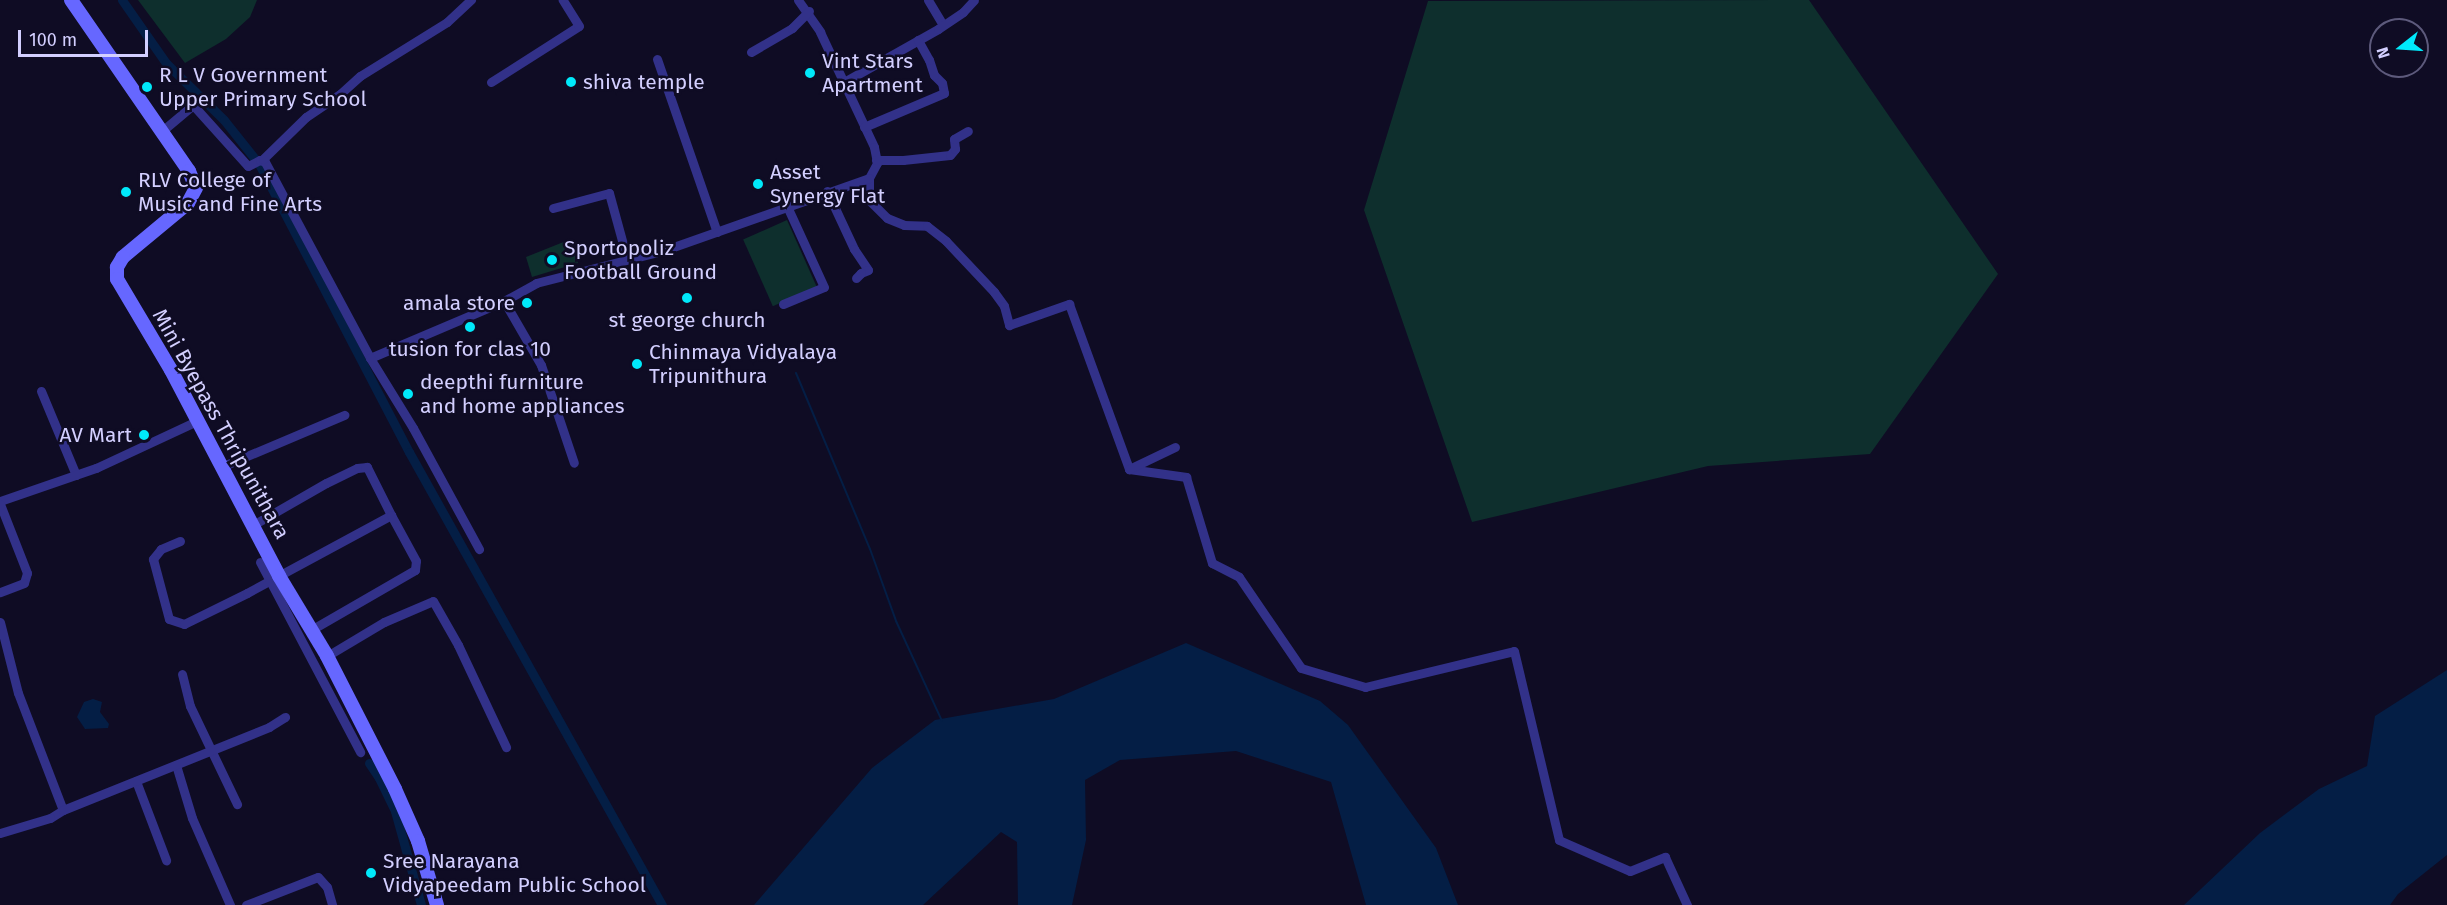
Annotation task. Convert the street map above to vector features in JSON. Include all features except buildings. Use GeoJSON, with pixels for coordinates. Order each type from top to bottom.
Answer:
{"type":"FeatureCollection","features":[{"type":"Feature","properties":{"kind":"main road","name":"Mini Byepass Thripunithara"},"geometry":{"type":"LineString","coordinates":[[71,0],[189,171],[195,192],[188,203],[123,257],[116,273],[121,287],[171,370],[253,525],[274,578],[310,636],[327,656],[404,810],[427,867],[437,905]]}},
{"type":"Feature","properties":{"kind":"street"},"geometry":{"type":"LineString","coordinates":[[162,131],[193,105],[248,166],[259,160],[306,117],[340,94],[360,76],[447,22],[471,0]]}},
{"type":"Feature","properties":{"kind":"street"},"geometry":{"type":"LineString","coordinates":[[491,82],[579,26],[563,0]]}},
{"type":"Feature","properties":{"kind":"street"},"geometry":{"type":"LineString","coordinates":[[798,0],[820,32],[874,147],[876,160],[869,178],[869,200],[887,218],[904,225],[927,226],[946,241],[994,292],[1004,306],[1009,325],[1069,304],[1129,469]]}},
{"type":"Feature","properties":{"kind":"street"},"geometry":{"type":"LineString","coordinates":[[928,0],[943,25]]}},
{"type":"Feature","properties":{"kind":"street"},"geometry":{"type":"LineString","coordinates":[[844,82],[943,25],[963,12],[975,0]]}},
{"type":"Feature","properties":{"kind":"street"},"geometry":{"type":"LineString","coordinates":[[751,52],[792,28],[808,12]]}},
{"type":"Feature","properties":{"kind":"street"},"geometry":{"type":"LineString","coordinates":[[864,127],[944,93],[942,83],[934,75],[918,40]]}},
{"type":"Feature","properties":{"kind":"street"},"geometry":{"type":"LineString","coordinates":[[657,59],[717,232]]}},
{"type":"Feature","properties":{"kind":"street"},"geometry":{"type":"LineString","coordinates":[[876,160],[950,155],[955,149],[954,140],[968,131]]}},
{"type":"Feature","properties":{"kind":"street"},"geometry":{"type":"LineString","coordinates":[[259,160],[370,358],[413,428],[456,512],[479,549]]}},
{"type":"Feature","properties":{"kind":"street"},"geometry":{"type":"LineString","coordinates":[[370,358],[504,302],[536,283],[662,251],[869,178]]}},
{"type":"Feature","properties":{"kind":"street"},"geometry":{"type":"LineString","coordinates":[[827,191],[854,249],[868,270],[856,278]]}},
{"type":"Feature","properties":{"kind":"street"},"geometry":{"type":"LineString","coordinates":[[553,207],[609,193],[627,259]]}},
{"type":"Feature","properties":{"kind":"street"},"geometry":{"type":"LineString","coordinates":[[783,304],[824,287],[787,206]]}},
{"type":"Feature","properties":{"kind":"street"},"geometry":{"type":"LineString","coordinates":[[504,302],[542,365],[573,463]]}},
{"type":"Feature","properties":{"kind":"street"},"geometry":{"type":"LineString","coordinates":[[41,391],[75,475]]}},
{"type":"Feature","properties":{"kind":"street"},"geometry":{"type":"LineString","coordinates":[[221,467],[344,415]]}},
{"type":"Feature","properties":{"kind":"street"},"geometry":{"type":"LineString","coordinates":[[0,592],[24,583],[27,573],[0,502],[75,475],[197,421]]}},
{"type":"Feature","properties":{"kind":"street"},"geometry":{"type":"LineString","coordinates":[[1129,469],[1175,447]]}},
{"type":"Feature","properties":{"kind":"street"},"geometry":{"type":"LineString","coordinates":[[253,525],[326,483],[357,468],[367,467],[416,561],[415,570],[310,636],[360,752]]}},
{"type":"Feature","properties":{"kind":"street"},"geometry":{"type":"LineString","coordinates":[[1129,469],[1186,477],[1212,563],[1239,577],[1302,668],[1365,687],[1514,651],[1559,840],[1630,871],[1665,857],[1687,905]]}},
{"type":"Feature","properties":{"kind":"street"},"geometry":{"type":"LineString","coordinates":[[180,541],[161,549],[153,559],[169,619],[184,624],[196,620],[391,515]]}},
{"type":"Feature","properties":{"kind":"street"},"geometry":{"type":"LineString","coordinates":[[260,562],[274,578]]}},
{"type":"Feature","properties":{"kind":"street"},"geometry":{"type":"LineString","coordinates":[[327,656],[384,622],[433,601],[506,747]]}},
{"type":"Feature","properties":{"kind":"street"},"geometry":{"type":"LineString","coordinates":[[0,622],[18,693],[63,810]]}},
{"type":"Feature","properties":{"kind":"street"},"geometry":{"type":"LineString","coordinates":[[182,674],[190,706],[237,804]]}},
{"type":"Feature","properties":{"kind":"street"},"geometry":{"type":"LineString","coordinates":[[0,833],[50,818],[63,810],[176,765],[211,748],[269,727],[285,717]]}},
{"type":"Feature","properties":{"kind":"street"},"geometry":{"type":"LineString","coordinates":[[176,765],[192,818],[230,905]]}},
{"type":"Feature","properties":{"kind":"street"},"geometry":{"type":"LineString","coordinates":[[135,781],[166,860]]}},
{"type":"Feature","properties":{"kind":"street"},"geometry":{"type":"LineString","coordinates":[[246,905],[318,877],[327,887],[332,905]]}},
{"type":"Feature","properties":{"kind":"green space"},"geometry":{"type":"Polygon","coordinates":[[[138,0],[257,0],[250,17],[226,39],[185,63],[138,0]]]}},
{"type":"Feature","properties":{"kind":"green space"},"geometry":{"type":"Polygon","coordinates":[[[1809,0],[1998,274],[1870,454],[1708,466],[1472,522],[1364,210],[1428,1],[1809,0]]]}},
{"type":"Feature","properties":{"kind":"green space"},"geometry":{"type":"Polygon","coordinates":[[[787,220],[817,287],[773,306],[743,240],[787,220]]]}},
{"type":"Feature","properties":{"kind":"green space","name":"Sportopoliz Football Ground"},"geometry":{"type":"Polygon","coordinates":[[[571,239],[578,263],[532,277],[526,257],[571,239]]]}},
{"type":"Feature","properties":{"kind":"water"},"geometry":{"type":"Polygon","coordinates":[[[1186,643],[1320,701],[1348,725],[1436,848],[1458,905],[1366,905],[1331,782],[1236,751],[1120,760],[1085,780],[1086,840],[1072,905],[1018,905],[1017,842],[1001,832],[923,905],[754,905],[872,768],[935,720],[1054,699],[1186,643]]]}},
{"type":"Feature","properties":{"kind":"water"},"geometry":{"type":"Polygon","coordinates":[[[2447,670],[2447,855],[2398,894],[2390,905],[2184,905],[2260,833],[2319,789],[2367,766],[2375,716],[2447,670]]]}},
{"type":"Feature","properties":{"kind":"water"},"geometry":{"type":"Polygon","coordinates":[[[93,699],[102,702],[100,712],[109,724],[108,728],[85,729],[77,717],[84,702],[93,699]]]}},
{"type":"Feature","properties":{"kind":"waterway"},"geometry":{"type":"LineString","coordinates":[[122,0],[166,63],[224,120],[259,164],[409,452],[662,905]]}},
{"type":"Feature","properties":{"kind":"waterway"},"geometry":{"type":"LineString","coordinates":[[796,373],[870,549],[896,621],[942,721]]}},
{"type":"Feature","properties":{"kind":"waterway"},"geometry":{"type":"LineString","coordinates":[[369,763],[395,811],[421,905]]}},
{"type":"Feature","properties":{"kind":"place","name":"Vint Stars Apartment"},"geometry":{"type":"Point","coordinates":[810,73]}},
{"type":"Feature","properties":{"kind":"place","name":"shiva temple"},"geometry":{"type":"Point","coordinates":[571,82]}},
{"type":"Feature","properties":{"kind":"place","name":"R L V Government Upper Primary School"},"geometry":{"type":"Point","coordinates":[147,87]}},
{"type":"Feature","properties":{"kind":"place","name":"Asset Synergy Flat"},"geometry":{"type":"Point","coordinates":[758,184]}},
{"type":"Feature","properties":{"kind":"place","name":"RLV College of Music and Fine Arts"},"geometry":{"type":"Point","coordinates":[126,192]}},
{"type":"Feature","properties":{"kind":"place","name":"Sportopoliz Football Ground"},"geometry":{"type":"Point","coordinates":[552,260]}},
{"type":"Feature","properties":{"kind":"place","name":"st george church"},"geometry":{"type":"Point","coordinates":[687,298]}},
{"type":"Feature","properties":{"kind":"place","name":"amala store"},"geometry":{"type":"Point","coordinates":[527,303]}},
{"type":"Feature","properties":{"kind":"place","name":"tusion for clas 10"},"geometry":{"type":"Point","coordinates":[470,327]}},
{"type":"Feature","properties":{"kind":"place","name":"Chinmaya Vidyalaya Tripunithura"},"geometry":{"type":"Point","coordinates":[637,364]}},
{"type":"Feature","properties":{"kind":"place","name":"deepthi furniture and home appliances"},"geometry":{"type":"Point","coordinates":[408,394]}},
{"type":"Feature","properties":{"kind":"place","name":"AV Mart"},"geometry":{"type":"Point","coordinates":[144,435]}},
{"type":"Feature","properties":{"kind":"place","name":"Sree Narayana Vidyapeedam Public School"},"geometry":{"type":"Point","coordinates":[371,873]}}]}
